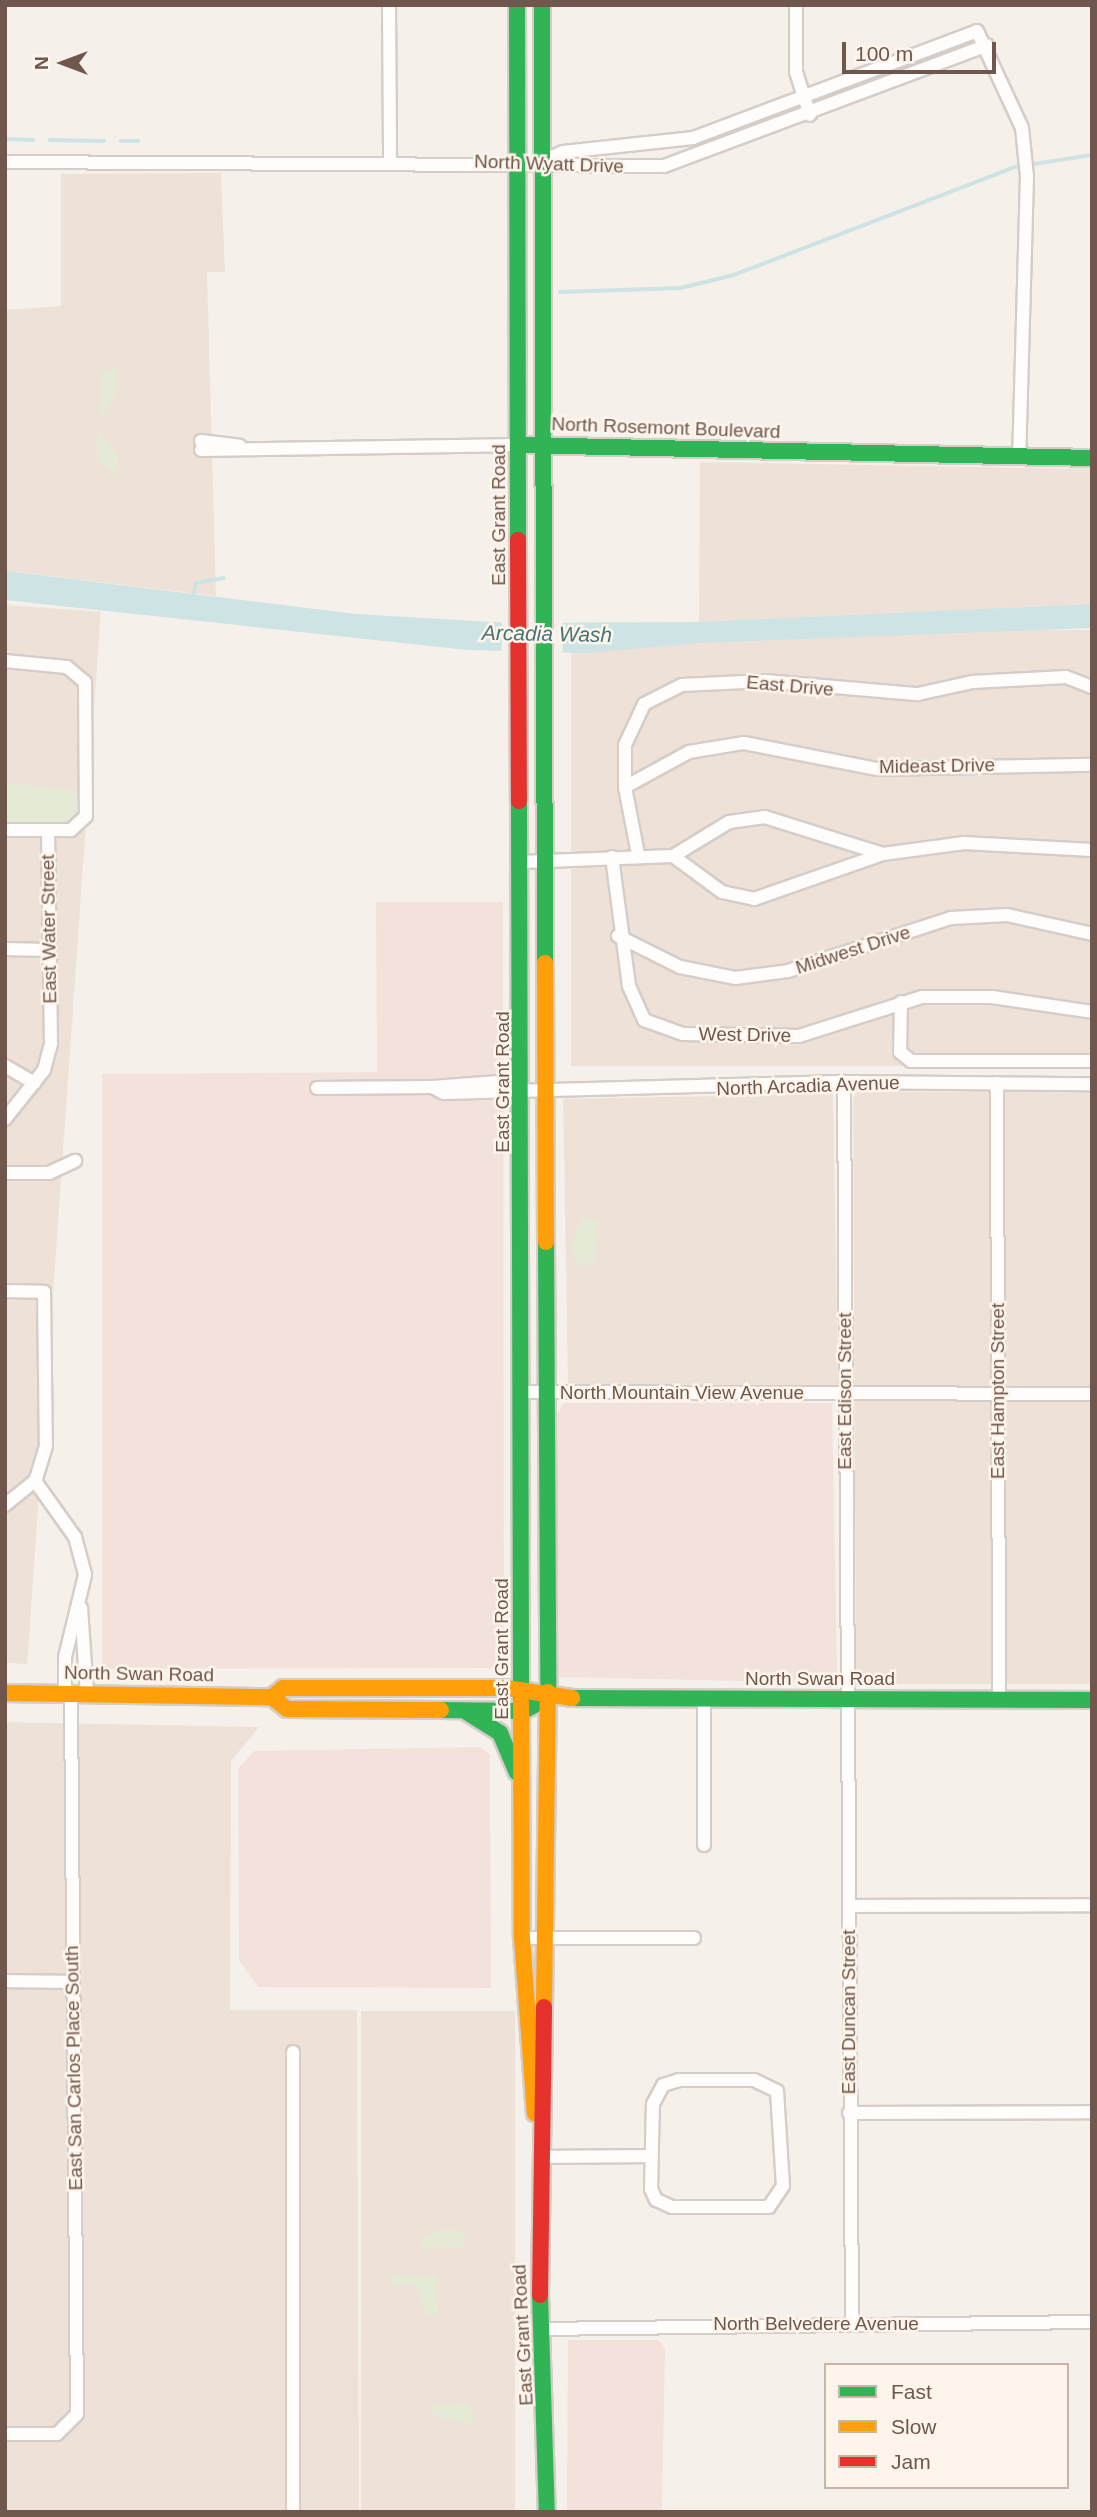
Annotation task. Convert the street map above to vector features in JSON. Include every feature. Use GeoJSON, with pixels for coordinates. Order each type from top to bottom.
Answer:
{"type":"FeatureCollection","features":[{"type":"Feature","properties":{"kind":"main road","name":"East Grant Road"},"geometry":{"type":"LineString","coordinates":[[517,5],[524,1088],[522,1938],[525,2047],[541,2157]]}},
{"type":"Feature","properties":{"kind":"main road","name":"East Grant Road"},"geometry":{"type":"LineString","coordinates":[[542,5],[549,1088],[547,1937],[540,2329],[548,2389],[547,2512]]}},
{"type":"Feature","properties":{"kind":"main road","name":"North Rosemont Boulevard"},"geometry":{"type":"LineString","coordinates":[[520,445],[1092,458]]}},
{"type":"Feature","properties":{"kind":"main road","name":"North Swan Road"},"geometry":{"type":"LineString","coordinates":[[272,1697],[283,1688],[523,1688],[548,1699],[1092,1700]]}},
{"type":"Feature","properties":{"kind":"main road","name":"North Swan Road"},"geometry":{"type":"LineString","coordinates":[[5,1693],[272,1697],[287,1709],[464,1711],[523,1711],[548,1699]]}},
{"type":"Feature","properties":{"kind":"main road"},"geometry":{"type":"LineString","coordinates":[[464,1711],[506,1740],[523,1796]]}},
{"type":"Feature","properties":{"kind":"street"},"geometry":{"type":"LineString","coordinates":[[389,5],[390,161]]}},
{"type":"Feature","properties":{"kind":"street"},"geometry":{"type":"LineString","coordinates":[[796,5],[796,72],[810,115]]}},
{"type":"Feature","properties":{"kind":"street"},"geometry":{"type":"LineString","coordinates":[[543,160],[563,152],[667,145],[803,97],[970,32],[985,40],[1022,128],[1027,176],[1019,458]]}},
{"type":"Feature","properties":{"kind":"street","name":"North Wyatt Drive"},"geometry":{"type":"LineString","coordinates":[[5,162],[543,160],[568,169],[664,166],[810,115],[909,76],[985,40]]}},
{"type":"Feature","properties":{"kind":"street"},"geometry":{"type":"LineString","coordinates":[[901,57],[909,76]]}},
{"type":"Feature","properties":{"kind":"street","name":"North Rosemont Boulevard"},"geometry":{"type":"LineString","coordinates":[[201,445],[520,445]]}},
{"type":"Feature","properties":{"kind":"street","name":"East Water Street"},"geometry":{"type":"LineString","coordinates":[[5,661],[79,671],[85,682],[86,816],[71,830],[48,831],[47,950],[51,1044],[34,1083],[5,1119]]}},
{"type":"Feature","properties":{"kind":"street","name":"East Drive"},"geometry":{"type":"LineString","coordinates":[[638,854],[625,787],[625,746],[644,704],[682,685],[765,681],[919,694],[972,682],[1066,677],[1092,688]]}},
{"type":"Feature","properties":{"kind":"street","name":"Mideast Drive"},"geometry":{"type":"LineString","coordinates":[[625,787],[689,752],[744,743],[877,769],[1092,765]]}},
{"type":"Feature","properties":{"kind":"street"},"geometry":{"type":"LineString","coordinates":[[673,856],[729,822],[765,817],[883,854]]}},
{"type":"Feature","properties":{"kind":"street"},"geometry":{"type":"LineString","coordinates":[[5,830],[48,831]]}},
{"type":"Feature","properties":{"kind":"street"},"geometry":{"type":"LineString","coordinates":[[521,862],[638,854],[673,856],[722,892],[754,899],[883,854],[964,843],[1092,850]]}},
{"type":"Feature","properties":{"kind":"street","name":"West Drive"},"geometry":{"type":"LineString","coordinates":[[612,857],[618,936],[644,1020],[683,1034],[799,1036],[901,1002],[992,997],[1092,1012]]}},
{"type":"Feature","properties":{"kind":"street","name":"Midwest Drive"},"geometry":{"type":"LineString","coordinates":[[618,936],[680,967],[735,978],[788,971],[951,918],[1007,915],[1092,934]]}},
{"type":"Feature","properties":{"kind":"street"},"geometry":{"type":"LineString","coordinates":[[5,949],[47,950]]}},
{"type":"Feature","properties":{"kind":"street"},"geometry":{"type":"LineString","coordinates":[[901,1002],[900,1052],[911,1061],[1092,1061]]}},
{"type":"Feature","properties":{"kind":"street"},"geometry":{"type":"LineString","coordinates":[[5,1066],[34,1083]]}},
{"type":"Feature","properties":{"kind":"street","name":"North Arcadia Avenue"},"geometry":{"type":"LineString","coordinates":[[317,1088],[432,1087],[512,1081],[524,1088],[844,1082],[1092,1084]]}},
{"type":"Feature","properties":{"kind":"street","name":"East Edison Street"},"geometry":{"type":"LineString","coordinates":[[844,1082],[848,1700]]}},
{"type":"Feature","properties":{"kind":"street","name":"East Hampton Street"},"geometry":{"type":"LineString","coordinates":[[997,1083],[999,1699]]}},
{"type":"Feature","properties":{"kind":"street"},"geometry":{"type":"LineString","coordinates":[[5,1173],[49,1173],[75,1161]]}},
{"type":"Feature","properties":{"kind":"street"},"geometry":{"type":"LineString","coordinates":[[5,1291],[44,1292],[46,1446],[35,1480],[5,1505]]}},
{"type":"Feature","properties":{"kind":"street","name":"North Mountain View Avenue"},"geometry":{"type":"LineString","coordinates":[[524,1392],[998,1397],[1092,1394]]}},
{"type":"Feature","properties":{"kind":"street"},"geometry":{"type":"LineString","coordinates":[[35,1480],[81,1553],[82,1608],[74,1694]]}},
{"type":"Feature","properties":{"kind":"street"},"geometry":{"type":"LineString","coordinates":[[74,1694],[65,1657],[82,1608]]}},
{"type":"Feature","properties":{"kind":"street","name":"East San Carlos Place South"},"geometry":{"type":"LineString","coordinates":[[5,2434],[57,2434],[77,2414],[73,1982],[74,1694]]}},
{"type":"Feature","properties":{"kind":"street"},"geometry":{"type":"LineString","coordinates":[[704,1845],[705,1700]]}},
{"type":"Feature","properties":{"kind":"street","name":"East Duncan Street"},"geometry":{"type":"LineString","coordinates":[[848,1700],[852,2323]]}},
{"type":"Feature","properties":{"kind":"street"},"geometry":{"type":"LineString","coordinates":[[849,1906],[1092,1905]]}},
{"type":"Feature","properties":{"kind":"street"},"geometry":{"type":"LineString","coordinates":[[522,1938],[694,1938]]}},
{"type":"Feature","properties":{"kind":"street"},"geometry":{"type":"LineString","coordinates":[[5,1981],[73,1982]]}},
{"type":"Feature","properties":{"kind":"street"},"geometry":{"type":"LineString","coordinates":[[293,2052],[293,2512]]}},
{"type":"Feature","properties":{"kind":"street"},"geometry":{"type":"LineString","coordinates":[[754,2080],[777,2091],[783,2186],[769,2207],[663,2205],[650,2189],[651,2156],[653,2104],[663,2085],[754,2080]]}},
{"type":"Feature","properties":{"kind":"street"},"geometry":{"type":"LineString","coordinates":[[849,2113],[1092,2112]]}},
{"type":"Feature","properties":{"kind":"street"},"geometry":{"type":"LineString","coordinates":[[541,2157],[651,2156]]}},
{"type":"Feature","properties":{"kind":"street","name":"North Belvedere Avenue"},"geometry":{"type":"LineString","coordinates":[[540,2329],[1092,2322]]}},
{"type":"Feature","properties":{"kind":"shaded area"},"geometry":{"type":"Polygon","coordinates":[[[221,173],[225,272],[207,272],[216,596],[5,571],[5,310],[61,306],[61,174],[221,173]]]}},
{"type":"Feature","properties":{"kind":"shaded area"},"geometry":{"type":"Polygon","coordinates":[[[700,462],[1092,469],[1092,604],[699,622],[700,462]]]}},
{"type":"Feature","properties":{"kind":"shaded area"},"geometry":{"type":"Polygon","coordinates":[[[5,605],[101,612],[27,1664],[5,1663],[5,605]]]}},
{"type":"Feature","properties":{"kind":"shaded area"},"geometry":{"type":"Polygon","coordinates":[[[571,630],[1092,630],[1092,1066],[571,1066],[571,630]]]}},
{"type":"Feature","properties":{"kind":"shaded area"},"geometry":{"type":"Polygon","coordinates":[[[376,902],[503,902],[504,1668],[102,1669],[102,1074],[377,1072],[376,902]]]}},
{"type":"Feature","properties":{"kind":"shaded area"},"geometry":{"type":"Polygon","coordinates":[[[1092,1091],[1092,1684],[856,1684],[853,1097],[857,1092],[1092,1091]]]}},
{"type":"Feature","properties":{"kind":"shaded area"},"geometry":{"type":"Polygon","coordinates":[[[833,1094],[838,1390],[568,1395],[563,1099],[833,1094]]]}},
{"type":"Feature","properties":{"kind":"shaded area"},"geometry":{"type":"Polygon","coordinates":[[[564,1403],[832,1403],[837,1671],[831,1683],[559,1677],[555,1416],[564,1403]]]}},
{"type":"Feature","properties":{"kind":"shaded area"},"geometry":{"type":"Polygon","coordinates":[[[5,1722],[259,1727],[231,1761],[230,2010],[357,2010],[359,2512],[5,2512],[5,1722]]]}},
{"type":"Feature","properties":{"kind":"shaded area"},"geometry":{"type":"Polygon","coordinates":[[[480,1747],[490,1755],[491,1988],[258,1987],[239,1960],[238,1769],[254,1751],[480,1747]]]}},
{"type":"Feature","properties":{"kind":"shaded area"},"geometry":{"type":"Polygon","coordinates":[[[361,2011],[515,2011],[515,2512],[361,2512],[361,2011]]]}},
{"type":"Feature","properties":{"kind":"shaded area"},"geometry":{"type":"Polygon","coordinates":[[[568,2340],[658,2340],[665,2348],[662,2512],[567,2512],[568,2340]]]}},
{"type":"Feature","properties":{"kind":"green space"},"geometry":{"type":"Polygon","coordinates":[[[117,366],[117,392],[99,421],[100,376],[117,366]]]}},
{"type":"Feature","properties":{"kind":"green space"},"geometry":{"type":"Polygon","coordinates":[[[97,427],[118,457],[117,477],[97,460],[97,427]]]}},
{"type":"Feature","properties":{"kind":"green space"},"geometry":{"type":"Polygon","coordinates":[[[5,783],[80,791],[79,816],[70,823],[5,823],[5,783]]]}},
{"type":"Feature","properties":{"kind":"green space"},"geometry":{"type":"Polygon","coordinates":[[[581,1216],[598,1221],[595,1262],[585,1266],[578,1265],[572,1245],[581,1216]]]}},
{"type":"Feature","properties":{"kind":"green space"},"geometry":{"type":"Polygon","coordinates":[[[438,2230],[466,2231],[462,2247],[421,2248],[420,2238],[438,2230]]]}},
{"type":"Feature","properties":{"kind":"green space"},"geometry":{"type":"Polygon","coordinates":[[[390,2275],[437,2276],[438,2314],[425,2314],[417,2286],[391,2286],[390,2275]]]}},
{"type":"Feature","properties":{"kind":"green space"},"geometry":{"type":"Polygon","coordinates":[[[469,2403],[474,2425],[433,2416],[432,2404],[469,2403]]]}},
{"type":"Feature","properties":{"kind":"water","name":"Arcadia Wash"},"geometry":{"type":"Polygon","coordinates":[[[5,571],[356,614],[509,623],[696,622],[1092,604],[1092,628],[699,643],[588,653],[468,650],[5,600],[5,571]]]}},
{"type":"Feature","properties":{"kind":"pier"},"geometry":{"type":"Polygon","coordinates":[[[502,621],[563,622],[562,655],[501,654],[502,621]]]}},
{"type":"Feature","properties":{"kind":"waterway"},"geometry":{"type":"LineString","coordinates":[[5,139],[33,140]]}},
{"type":"Feature","properties":{"kind":"waterway"},"geometry":{"type":"LineString","coordinates":[[50,140],[104,141]]}},
{"type":"Feature","properties":{"kind":"waterway"},"geometry":{"type":"LineString","coordinates":[[121,141],[138,141]]}},
{"type":"Feature","properties":{"kind":"waterway"},"geometry":{"type":"LineString","coordinates":[[560,292],[681,288],[734,275],[1015,167],[1092,155]]}},
{"type":"Feature","properties":{"kind":"waterway"},"geometry":{"type":"LineString","coordinates":[[193,598],[196,583],[224,578]]}},
{"type":"Feature","properties":{"kind":"traffic: fast"},"geometry":{"type":"LineString","coordinates":[[517,5],[518,540]]}},
{"type":"Feature","properties":{"kind":"traffic: fast"},"geometry":{"type":"LineString","coordinates":[[542,5],[545,963]]}},
{"type":"Feature","properties":{"kind":"traffic: fast"},"geometry":{"type":"LineString","coordinates":[[520,445],[1092,458]]}},
{"type":"Feature","properties":{"kind":"traffic: fast"},"geometry":{"type":"LineString","coordinates":[[519,801],[521,1702]]}},
{"type":"Feature","properties":{"kind":"traffic: fast"},"geometry":{"type":"LineString","coordinates":[[546,1242],[548,1692]]}},
{"type":"Feature","properties":{"kind":"traffic: fast"},"geometry":{"type":"LineString","coordinates":[[572,1698],[1092,1700]]}},
{"type":"Feature","properties":{"kind":"traffic: fast"},"geometry":{"type":"LineString","coordinates":[[441,1710],[523,1711],[535,1705]]}},
{"type":"Feature","properties":{"kind":"traffic: fast"},"geometry":{"type":"LineString","coordinates":[[468,1713],[500,1733],[517,1773]]}},
{"type":"Feature","properties":{"kind":"traffic: fast"},"geometry":{"type":"LineString","coordinates":[[540,2295],[547,2512]]}},
{"type":"Feature","properties":{"kind":"traffic: slow"},"geometry":{"type":"LineString","coordinates":[[545,963],[546,1242]]}},
{"type":"Feature","properties":{"kind":"traffic: slow"},"geometry":{"type":"LineString","coordinates":[[272,1697],[283,1688],[506,1688],[572,1698]]}},
{"type":"Feature","properties":{"kind":"traffic: slow"},"geometry":{"type":"LineString","coordinates":[[544,2007],[548,1692]]}},
{"type":"Feature","properties":{"kind":"traffic: slow"},"geometry":{"type":"LineString","coordinates":[[5,1693],[272,1697],[287,1709],[441,1710]]}},
{"type":"Feature","properties":{"kind":"traffic: slow"},"geometry":{"type":"LineString","coordinates":[[521,1702],[522,1938],[535,2114]]}},
{"type":"Feature","properties":{"kind":"traffic: jam"},"geometry":{"type":"LineString","coordinates":[[518,540],[519,801]]}},
{"type":"Feature","properties":{"kind":"traffic: jam"},"geometry":{"type":"LineString","coordinates":[[540,2295],[544,2007]]}}]}
